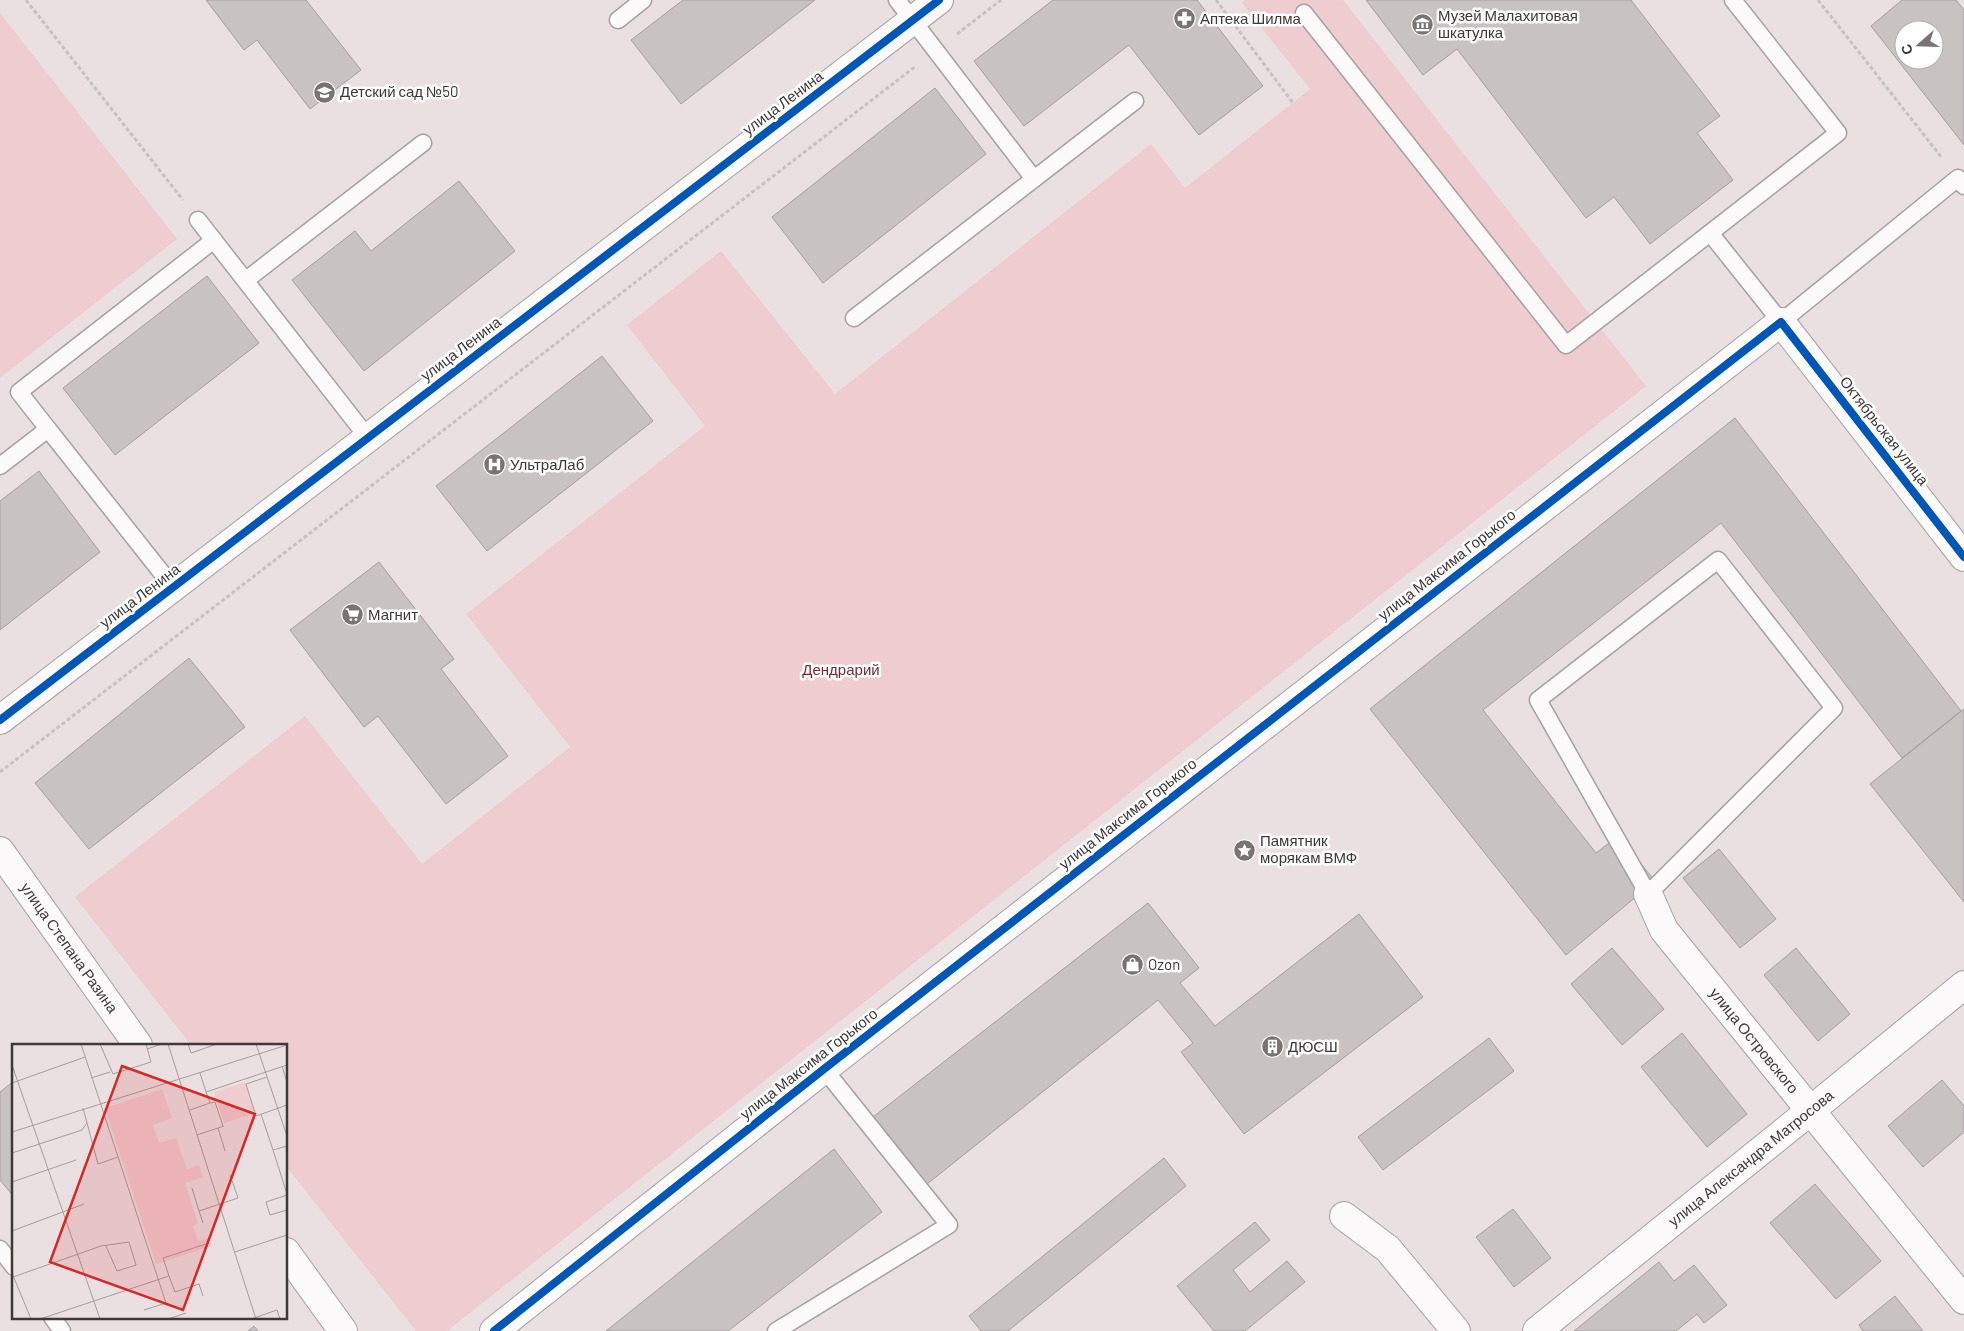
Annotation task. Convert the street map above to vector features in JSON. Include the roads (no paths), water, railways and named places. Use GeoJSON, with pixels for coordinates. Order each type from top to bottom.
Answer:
{"type":"FeatureCollection","features":[{"type":"Feature","properties":{"kind":"street","name":"улица Ленина"},"geometry":{"type":"LineString","coordinates":[[0,720],[368,438],[905,10],[939,0]]}},
{"type":"Feature","properties":{"kind":"street","name":"Октябрьская улица"},"geometry":{"type":"LineString","coordinates":[[1781,322],[1964,557]]}},
{"type":"Feature","properties":{"kind":"street","name":"улица Максима Горького"},"geometry":{"type":"LineString","coordinates":[[494,1331],[824,1069],[1781,322]]}},
{"type":"Feature","properties":{"kind":"street","name":"улица Степана Разина"},"geometry":{"type":"LineString","coordinates":[[0,851],[137,1044]]}},
{"type":"Feature","properties":{"kind":"street","name":"улица Островского"},"geometry":{"type":"LineString","coordinates":[[1648,894],[1664,930],[1964,1300]]}},
{"type":"Feature","properties":{"kind":"street","name":"улица Александра Матросова"},"geometry":{"type":"LineString","coordinates":[[1537,1331],[1964,985]]}},
{"type":"Feature","properties":{"kind":"street"},"geometry":{"type":"LineString","coordinates":[[1344,1216],[1388,1249],[1456,1331]]}},
{"type":"Feature","properties":{"kind":"street"},"geometry":{"type":"LineString","coordinates":[[288,1255],[343,1331]]}},
{"type":"Feature","properties":{"kind":"lane"},"geometry":{"type":"LineString","coordinates":[[618,20],[643,0]]}},
{"type":"Feature","properties":{"kind":"lane"},"geometry":{"type":"LineString","coordinates":[[1304,13],[1566,345],[1838,133],[1733,0]]}},
{"type":"Feature","properties":{"kind":"lane"},"geometry":{"type":"LineString","coordinates":[[905,10],[1034,180]]}},
{"type":"Feature","properties":{"kind":"lane"},"geometry":{"type":"LineString","coordinates":[[854,318],[1134,101]]}},
{"type":"Feature","properties":{"kind":"lane"},"geometry":{"type":"LineString","coordinates":[[246,280],[423,143]]}},
{"type":"Feature","properties":{"kind":"lane"},"geometry":{"type":"LineString","coordinates":[[1710,233],[1781,322],[1961,182]]}},
{"type":"Feature","properties":{"kind":"lane"},"geometry":{"type":"LineString","coordinates":[[198,220],[368,438]]}},
{"type":"Feature","properties":{"kind":"lane"},"geometry":{"type":"LineString","coordinates":[[173,588],[19,392],[214,240]]}},
{"type":"Feature","properties":{"kind":"lane"},"geometry":{"type":"LineString","coordinates":[[0,466],[48,429]]}},
{"type":"Feature","properties":{"kind":"lane"},"geometry":{"type":"LineString","coordinates":[[1718,560],[1834,708],[1648,894],[1538,700],[1718,560]]}},
{"type":"Feature","properties":{"kind":"lane"},"geometry":{"type":"LineString","coordinates":[[776,1331],[949,1225],[824,1069]]}},
{"type":"Feature","properties":{"kind":"lane"},"geometry":{"type":"LineString","coordinates":[[0,1249],[12,1264]]}},
{"type":"Feature","properties":{"kind":"lane"},"geometry":{"type":"LineString","coordinates":[[53,1318],[62,1331]]}},
{"type":"Feature","properties":{"kind":"place","name":"Аптека Шилма"},"geometry":{"type":"Point","coordinates":[1184,19]}},
{"type":"Feature","properties":{"kind":"place","name":"Музей Малахитовая шкатулка"},"geometry":{"type":"Point","coordinates":[1422,25]}},
{"type":"Feature","properties":{"kind":"place","name":"Детский сад №50"},"geometry":{"type":"Point","coordinates":[324,92]}},
{"type":"Feature","properties":{"kind":"place","name":"УльтраЛаб"},"geometry":{"type":"Point","coordinates":[494,465]}},
{"type":"Feature","properties":{"kind":"place","name":"Магнит"},"geometry":{"type":"Point","coordinates":[352,615]}},
{"type":"Feature","properties":{"kind":"place","name":"Памятник морякам ВМФ"},"geometry":{"type":"Point","coordinates":[1244,850]}},
{"type":"Feature","properties":{"kind":"place","name":"Ozon"},"geometry":{"type":"Point","coordinates":[1132,965]}},
{"type":"Feature","properties":{"kind":"place","name":"ДЮСШ"},"geometry":{"type":"Point","coordinates":[1272,1047]}},
{"type":"Feature","properties":{"kind":"park label","name":"Дендрарий"},"geometry":{"type":"Point","coordinates":[841,670]}}]}
